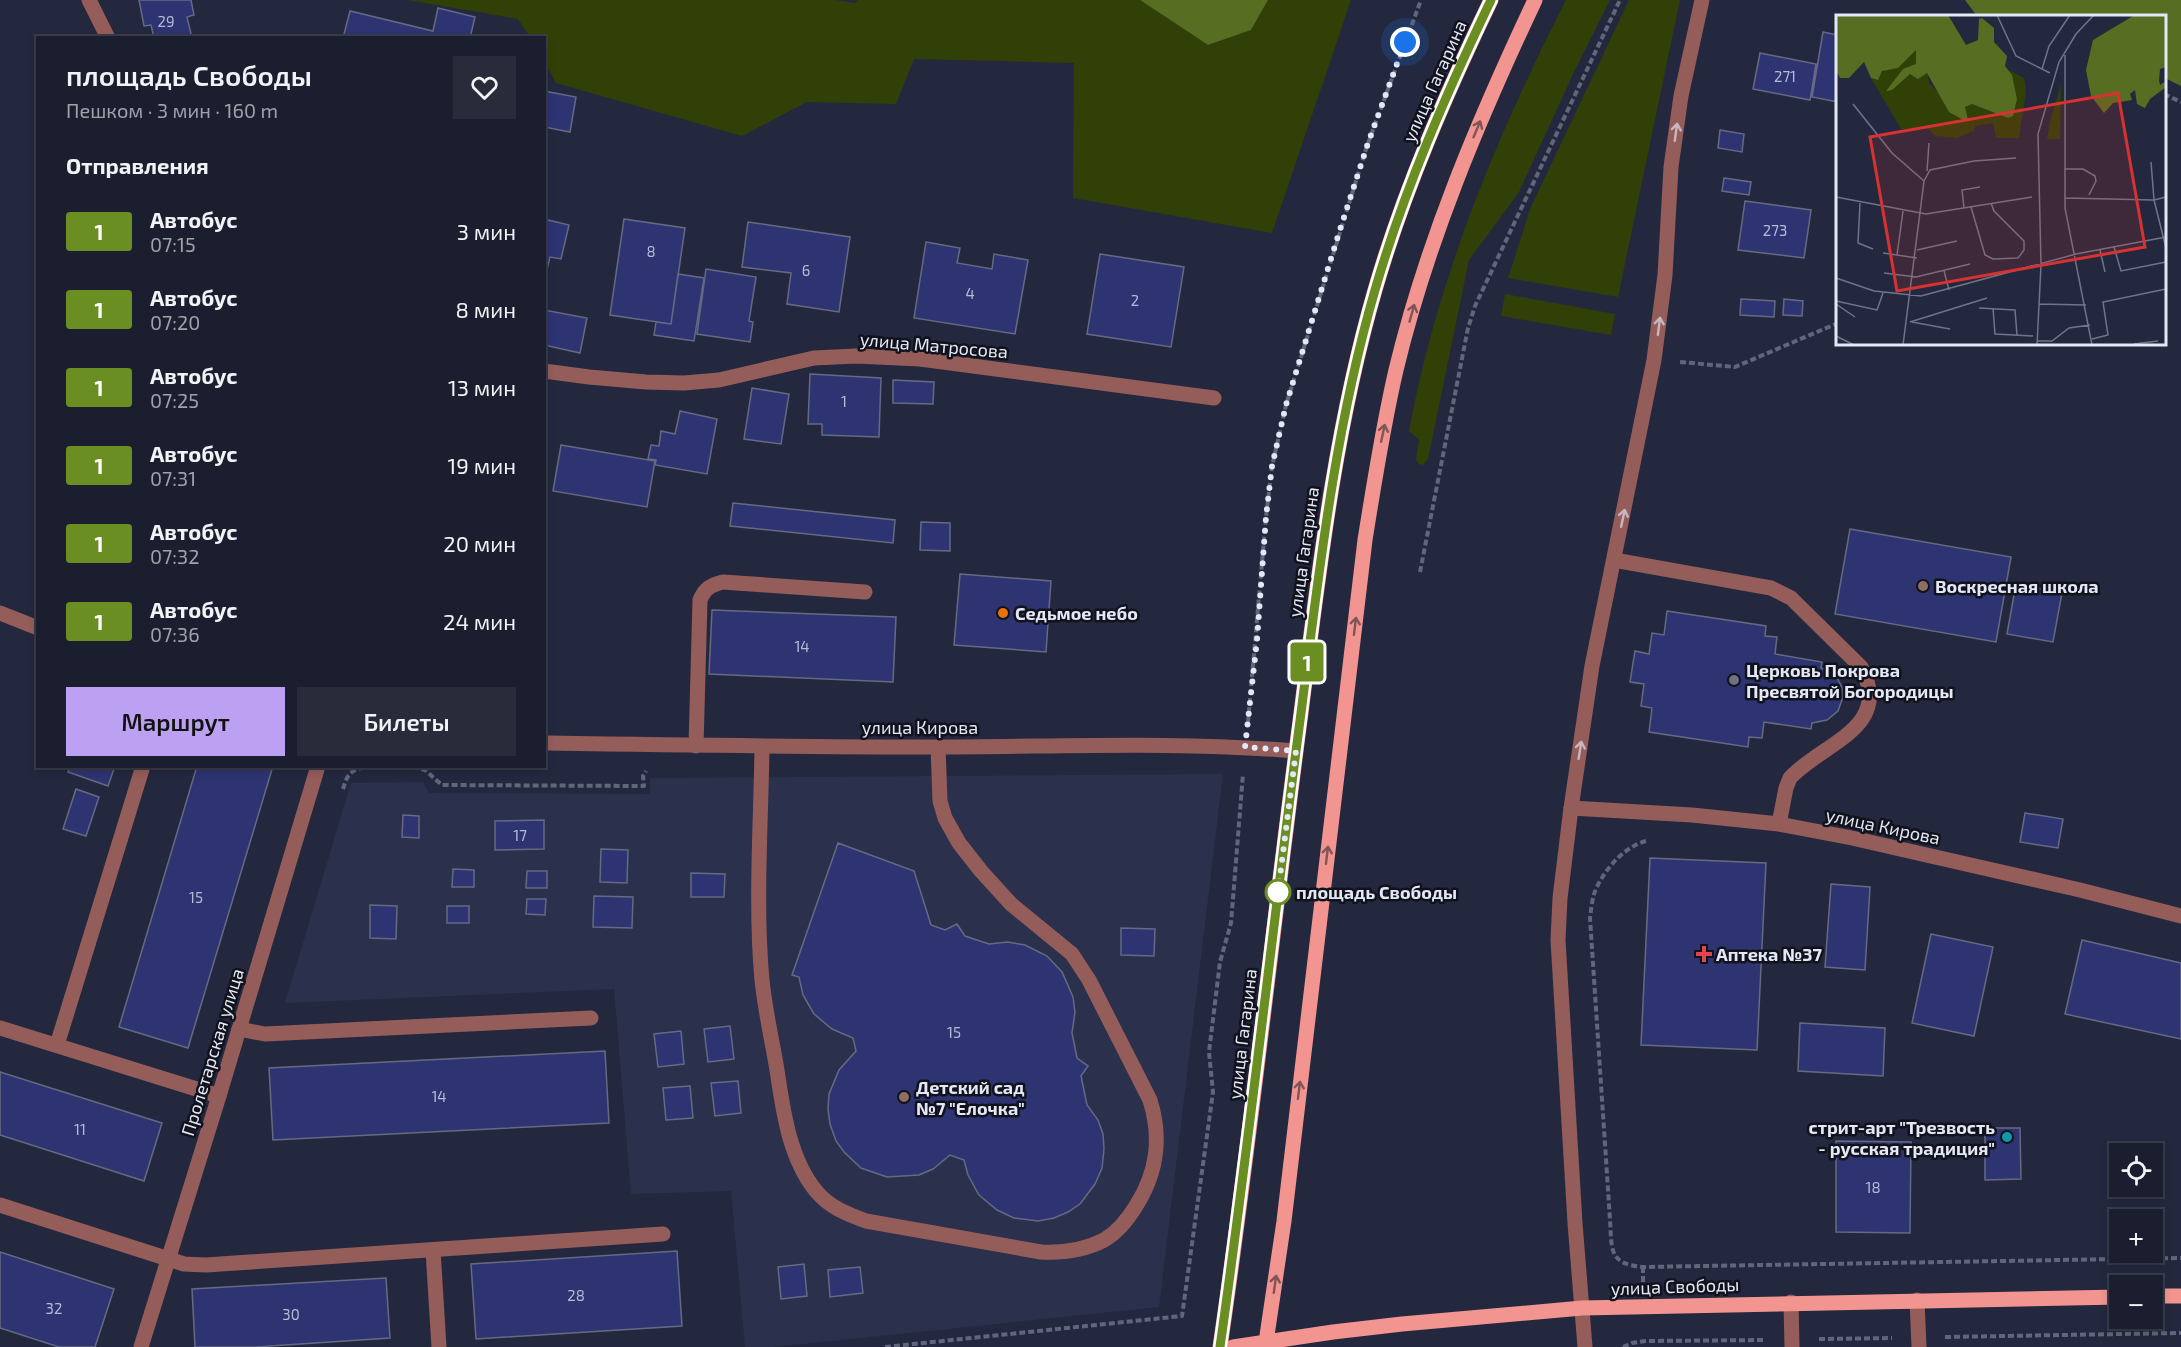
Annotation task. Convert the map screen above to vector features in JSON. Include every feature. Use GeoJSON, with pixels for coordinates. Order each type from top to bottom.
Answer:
{"type":"FeatureCollection","features":[{"type":"Feature","properties":{"kind":"main road","name":"улица Гагарина"},"geometry":{"type":"LineString","coordinates":[[1220,1347],[1336,456],[1358,354],[1376,287],[1405,201],[1445,100],[1491,0]]}},
{"type":"Feature","properties":{"kind":"main road"},"geometry":{"type":"LineString","coordinates":[[1266,1342],[1284,1221],[1365,540],[1381,441],[1396,369],[1415,301],[1441,223],[1497,81],[1535,0]]}},
{"type":"Feature","properties":{"kind":"main road"},"geometry":{"type":"LineString","coordinates":[[2163,1296],[2181,1296]]}},
{"type":"Feature","properties":{"kind":"main road","name":"улица Свободы"},"geometry":{"type":"LineString","coordinates":[[1233,1347],[1402,1324],[1582,1308],[2109,1297]]}},
{"type":"Feature","properties":{"kind":"street"},"geometry":{"type":"LineString","coordinates":[[89,0],[107,36]]}},
{"type":"Feature","properties":{"kind":"street"},"geometry":{"type":"LineString","coordinates":[[1585,1347],[1558,940],[1560,898],[1592,666],[1654,360],[1665,275],[1671,167],[1681,96],[1702,0]]}},
{"type":"Feature","properties":{"kind":"street","name":"улица Матросова"},"geometry":{"type":"LineString","coordinates":[[546,371],[623,380],[684,382],[719,380],[814,358],[855,356],[931,361],[1214,398]]}},
{"type":"Feature","properties":{"kind":"street"},"geometry":{"type":"LineString","coordinates":[[1614,560],[1771,588],[1791,598],[1861,667],[1868,680],[1870,696],[1867,711],[1860,724],[1790,778],[1779,824]]}},
{"type":"Feature","properties":{"kind":"street"},"geometry":{"type":"LineString","coordinates":[[696,746],[700,600],[703,592],[710,585],[723,582],[865,592]]}},
{"type":"Feature","properties":{"kind":"street"},"geometry":{"type":"LineString","coordinates":[[0,613],[36,627]]}},
{"type":"Feature","properties":{"kind":"street","name":"улица Кирова"},"geometry":{"type":"LineString","coordinates":[[546,743],[762,747],[1169,744],[1296,751]]}},
{"type":"Feature","properties":{"kind":"street"},"geometry":{"type":"LineString","coordinates":[[762,747],[759,933],[762,981],[789,1134],[807,1177],[817,1192],[829,1203],[844,1213],[866,1221],[1041,1252],[1059,1253],[1084,1248],[1104,1240],[1118,1230],[1131,1215],[1143,1195],[1150,1181],[1157,1150],[1156,1118],[1150,1100],[1089,980],[1072,954],[1011,904],[981,871],[945,818],[940,801],[938,747]]}},
{"type":"Feature","properties":{"kind":"street"},"geometry":{"type":"LineString","coordinates":[[57,1045],[142,768]]}},
{"type":"Feature","properties":{"kind":"street","name":"Пролетарская улица"},"geometry":{"type":"LineString","coordinates":[[141,1347],[317,768]]}},
{"type":"Feature","properties":{"kind":"street","name":"улица Кирова"},"geometry":{"type":"LineString","coordinates":[[1571,808],[1692,815],[1779,824],[1898,848],[2181,916]]}},
{"type":"Feature","properties":{"kind":"street"},"geometry":{"type":"LineString","coordinates":[[239,1029],[265,1034],[591,1018]]}},
{"type":"Feature","properties":{"kind":"street"},"geometry":{"type":"LineString","coordinates":[[0,1028],[219,1096]]}},
{"type":"Feature","properties":{"kind":"street"},"geometry":{"type":"LineString","coordinates":[[0,1205],[169,1261],[206,1265],[663,1234]]}},
{"type":"Feature","properties":{"kind":"street"},"geometry":{"type":"LineString","coordinates":[[433,1250],[439,1347]]}},
{"type":"Feature","properties":{"kind":"street"},"geometry":{"type":"LineString","coordinates":[[1917,1300],[1919,1347]]}},
{"type":"Feature","properties":{"kind":"street"},"geometry":{"type":"LineString","coordinates":[[1791,1302],[1792,1347]]}},
{"type":"Feature","properties":{"kind":"path"},"geometry":{"type":"LineString","coordinates":[[885,1347],[1182,1316],[1214,1092],[1209,1052],[1220,962],[1231,923],[1272,466],[1305,341],[1349,202],[1421,0]]}},
{"type":"Feature","properties":{"kind":"path"},"geometry":{"type":"LineString","coordinates":[[1420,572],[1474,306],[1620,0]]}},
{"type":"Feature","properties":{"kind":"path"},"geometry":{"type":"LineString","coordinates":[[2166,95],[2181,102]]}},
{"type":"Feature","properties":{"kind":"path"},"geometry":{"type":"LineString","coordinates":[[1654,360],[1735,367],[1836,324]]}},
{"type":"Feature","properties":{"kind":"path"},"geometry":{"type":"LineString","coordinates":[[341,794],[346,778],[353,771],[362,768]]}},
{"type":"Feature","properties":{"kind":"path"},"geometry":{"type":"LineString","coordinates":[[417,768],[426,770],[442,785],[644,786],[643,776],[647,770],[656,768]]}},
{"type":"Feature","properties":{"kind":"path"},"geometry":{"type":"LineString","coordinates":[[1651,840],[1641,843],[1618,857],[1594,894],[1590,918],[1610,1220],[1613,1252],[1618,1261],[1628,1266],[1643,1267],[2181,1258]]}},
{"type":"Feature","properties":{"kind":"shaded area","name":"Детский сад №7 \"Елочка\""},"geometry":{"type":"Polygon","coordinates":[[[1223,774],[1159,1307],[774,1347],[745,1347],[731,1191],[631,1194],[614,989],[285,1003],[351,783],[423,782],[429,793],[650,794],[650,778],[1223,774]]]}},
{"type":"Feature","properties":{"kind":"green space"},"geometry":{"type":"Polygon","coordinates":[[[408,0],[835,0],[855,3],[858,0],[1140,0],[1208,45],[1251,30],[1268,0],[1351,0],[1272,233],[1073,198],[1074,63],[914,59],[896,104],[807,102],[742,136],[556,83],[546,65],[546,36],[529,36],[518,19],[408,0]]]}},
{"type":"Feature","properties":{"kind":"green space"},"geometry":{"type":"Polygon","coordinates":[[[1140,0],[1268,0],[1251,30],[1208,45],[1140,0]]]}},
{"type":"Feature","properties":{"kind":"green space"},"geometry":{"type":"Polygon","coordinates":[[[1566,0],[1610,0],[1519,192],[1469,260],[1428,459],[1423,465],[1419,464],[1416,460],[1419,440],[1409,431],[1421,375],[1453,264],[1493,157],[1566,0]]]}},
{"type":"Feature","properties":{"kind":"green space"},"geometry":{"type":"Polygon","coordinates":[[[1629,0],[1680,0],[1618,297],[1508,278],[1531,207],[1629,0]]]}},
{"type":"Feature","properties":{"kind":"green space"},"geometry":{"type":"Polygon","coordinates":[[[1965,0],[2181,0],[2181,86],[2166,78],[2166,15],[1976,15],[1965,0]]]}},
{"type":"Feature","properties":{"kind":"green space"},"geometry":{"type":"Polygon","coordinates":[[[1505,294],[1615,314],[1611,335],[1501,316],[1505,294]]]}},
{"type":"Feature","properties":{"kind":"building"},"geometry":{"type":"Polygon","coordinates":[[[139,0],[191,0],[194,15],[187,17],[192,36],[154,36],[151,25],[144,26],[139,0]]]}},
{"type":"Feature","properties":{"kind":"building"},"geometry":{"type":"Polygon","coordinates":[[[438,8],[475,17],[470,36],[344,36],[350,11],[433,31],[438,8]]]}},
{"type":"Feature","properties":{"kind":"building"},"geometry":{"type":"Polygon","coordinates":[[[1823,32],[1836,35],[1836,102],[1812,97],[1823,32]]]}},
{"type":"Feature","properties":{"kind":"building"},"geometry":{"type":"Polygon","coordinates":[[[1760,53],[1816,64],[1810,100],[1753,89],[1760,53]]]}},
{"type":"Feature","properties":{"kind":"building"},"geometry":{"type":"Polygon","coordinates":[[[546,91],[576,97],[570,132],[546,127],[546,91]]]}},
{"type":"Feature","properties":{"kind":"building"},"geometry":{"type":"Polygon","coordinates":[[[1720,130],[1744,134],[1742,152],[1718,148],[1720,130]]]}},
{"type":"Feature","properties":{"kind":"building"},"geometry":{"type":"Polygon","coordinates":[[[1724,178],[1751,182],[1749,195],[1722,191],[1724,178]]]}},
{"type":"Feature","properties":{"kind":"building"},"geometry":{"type":"Polygon","coordinates":[[[1745,201],[1811,210],[1804,258],[1738,250],[1745,201]]]}},
{"type":"Feature","properties":{"kind":"building"},"geometry":{"type":"Polygon","coordinates":[[[546,219],[569,225],[561,259],[550,257],[546,273],[546,219]]]}},
{"type":"Feature","properties":{"kind":"building"},"geometry":{"type":"Polygon","coordinates":[[[624,219],[685,228],[671,324],[610,315],[624,219]]]}},
{"type":"Feature","properties":{"kind":"building"},"geometry":{"type":"Polygon","coordinates":[[[748,222],[850,237],[839,312],[787,304],[791,273],[742,267],[748,222]]]}},
{"type":"Feature","properties":{"kind":"building"},"geometry":{"type":"Polygon","coordinates":[[[926,242],[960,248],[957,263],[992,269],[994,254],[1028,260],[1015,334],[914,318],[926,242]]]}},
{"type":"Feature","properties":{"kind":"building"},"geometry":{"type":"Polygon","coordinates":[[[1100,254],[1184,267],[1171,347],[1087,334],[1100,254]]]}},
{"type":"Feature","properties":{"kind":"building"},"geometry":{"type":"Polygon","coordinates":[[[706,269],[756,277],[749,321],[753,322],[750,342],[697,334],[706,269]]]}},
{"type":"Feature","properties":{"kind":"building"},"geometry":{"type":"Polygon","coordinates":[[[678,274],[704,278],[694,341],[654,335],[656,322],[671,324],[678,274]]]}},
{"type":"Feature","properties":{"kind":"building"},"geometry":{"type":"Polygon","coordinates":[[[1741,299],[1775,301],[1774,317],[1740,315],[1741,299]]]}},
{"type":"Feature","properties":{"kind":"building"},"geometry":{"type":"Polygon","coordinates":[[[1784,299],[1803,301],[1802,316],[1783,315],[1784,299]]]}},
{"type":"Feature","properties":{"kind":"building"},"geometry":{"type":"Polygon","coordinates":[[[546,310],[587,318],[580,353],[546,345],[546,310]]]}},
{"type":"Feature","properties":{"kind":"building"},"geometry":{"type":"Polygon","coordinates":[[[810,374],[881,378],[879,437],[822,435],[822,424],[808,424],[810,374]]]}},
{"type":"Feature","properties":{"kind":"building"},"geometry":{"type":"Polygon","coordinates":[[[893,380],[934,382],[933,404],[893,403],[893,380]]]}},
{"type":"Feature","properties":{"kind":"building"},"geometry":{"type":"Polygon","coordinates":[[[752,388],[789,394],[781,444],[744,439],[752,388]]]}},
{"type":"Feature","properties":{"kind":"building"},"geometry":{"type":"Polygon","coordinates":[[[680,411],[717,419],[707,474],[655,465],[656,460],[648,459],[651,445],[659,446],[661,431],[675,434],[680,411]]]}},
{"type":"Feature","properties":{"kind":"building"},"geometry":{"type":"Polygon","coordinates":[[[561,445],[655,461],[647,507],[553,491],[561,445]]]}},
{"type":"Feature","properties":{"kind":"building"},"geometry":{"type":"Polygon","coordinates":[[[733,503],[895,520],[893,543],[730,526],[733,503]]]}},
{"type":"Feature","properties":{"kind":"building"},"geometry":{"type":"Polygon","coordinates":[[[921,522],[950,523],[950,551],[920,550],[921,522]]]}},
{"type":"Feature","properties":{"kind":"building","name":"Воскресная школа"},"geometry":{"type":"Polygon","coordinates":[[[1850,529],[2011,557],[1996,642],[1835,614],[1850,529]]]}},
{"type":"Feature","properties":{"kind":"building","name":"Седьмое небо"},"geometry":{"type":"Polygon","coordinates":[[[960,574],[1051,581],[1046,652],[954,645],[960,574]]]}},
{"type":"Feature","properties":{"kind":"building"},"geometry":{"type":"Polygon","coordinates":[[[2016,584],[2062,593],[2053,642],[2007,634],[2016,584]]]}},
{"type":"Feature","properties":{"kind":"building"},"geometry":{"type":"Polygon","coordinates":[[[712,610],[896,617],[893,682],[709,674],[712,610]]]}},
{"type":"Feature","properties":{"kind":"building","name":"Церковь Покрова Пресвятой Богородицы"},"geometry":{"type":"Polygon","coordinates":[[[1667,611],[1766,626],[1765,636],[1777,637],[1775,654],[1822,662],[1821,668],[1837,678],[1842,687],[1843,697],[1838,711],[1827,720],[1812,723],[1811,729],[1764,722],[1762,738],[1749,737],[1748,747],[1649,732],[1652,708],[1641,706],[1644,684],[1630,682],[1635,651],[1649,654],[1652,633],[1664,635],[1667,611]]]}},
{"type":"Feature","properties":{"kind":"building"},"geometry":{"type":"Polygon","coordinates":[[[69,768],[114,768],[108,786],[68,772],[69,768]]]}},
{"type":"Feature","properties":{"kind":"building"},"geometry":{"type":"Polygon","coordinates":[[[196,768],[272,768],[188,1048],[119,1027],[196,768]]]}},
{"type":"Feature","properties":{"kind":"building"},"geometry":{"type":"Polygon","coordinates":[[[76,789],[99,797],[86,836],[63,829],[76,789]]]}},
{"type":"Feature","properties":{"kind":"building"},"geometry":{"type":"Polygon","coordinates":[[[2025,813],[2063,819],[2058,848],[2020,842],[2025,813]]]}},
{"type":"Feature","properties":{"kind":"building"},"geometry":{"type":"Polygon","coordinates":[[[403,815],[419,816],[419,838],[402,837],[403,815]]]}},
{"type":"Feature","properties":{"kind":"building"},"geometry":{"type":"Polygon","coordinates":[[[544,820],[544,849],[495,850],[495,821],[544,820]]]}},
{"type":"Feature","properties":{"kind":"building"},"geometry":{"type":"Polygon","coordinates":[[[838,843],[914,871],[931,925],[945,930],[957,924],[965,936],[989,944],[1008,942],[1025,945],[1047,956],[1062,972],[1073,997],[1075,1012],[1072,1033],[1077,1058],[1088,1066],[1081,1076],[1087,1105],[1098,1120],[1103,1134],[1104,1149],[1102,1168],[1095,1184],[1080,1204],[1068,1212],[1038,1221],[1014,1218],[997,1210],[979,1195],[968,1175],[964,1160],[950,1155],[933,1169],[919,1175],[887,1177],[861,1168],[836,1141],[830,1124],[829,1094],[839,1070],[856,1051],[853,1038],[832,1029],[814,1014],[803,995],[799,977],[792,975],[838,843]]]}},
{"type":"Feature","properties":{"kind":"building"},"geometry":{"type":"Polygon","coordinates":[[[601,849],[628,850],[627,883],[600,882],[601,849]]]}},
{"type":"Feature","properties":{"kind":"building","name":"Аптека №37"},"geometry":{"type":"Polygon","coordinates":[[[1650,858],[1766,863],[1757,1050],[1641,1045],[1650,858]]]}},
{"type":"Feature","properties":{"kind":"building"},"geometry":{"type":"Polygon","coordinates":[[[453,869],[474,870],[474,887],[452,887],[453,869]]]}},
{"type":"Feature","properties":{"kind":"building"},"geometry":{"type":"Polygon","coordinates":[[[527,871],[547,871],[547,888],[526,888],[527,871]]]}},
{"type":"Feature","properties":{"kind":"building"},"geometry":{"type":"Polygon","coordinates":[[[691,873],[725,874],[724,897],[691,897],[691,873]]]}},
{"type":"Feature","properties":{"kind":"building"},"geometry":{"type":"Polygon","coordinates":[[[1831,884],[1870,887],[1865,970],[1825,967],[1831,884]]]}},
{"type":"Feature","properties":{"kind":"building"},"geometry":{"type":"Polygon","coordinates":[[[594,896],[633,897],[632,928],[593,927],[594,896]]]}},
{"type":"Feature","properties":{"kind":"building"},"geometry":{"type":"Polygon","coordinates":[[[527,899],[546,899],[545,915],[526,914],[527,899]]]}},
{"type":"Feature","properties":{"kind":"building"},"geometry":{"type":"Polygon","coordinates":[[[370,905],[397,906],[396,939],[370,938],[370,905]]]}},
{"type":"Feature","properties":{"kind":"building"},"geometry":{"type":"Polygon","coordinates":[[[447,906],[469,906],[469,923],[447,923],[447,906]]]}},
{"type":"Feature","properties":{"kind":"building"},"geometry":{"type":"Polygon","coordinates":[[[1121,928],[1155,929],[1154,956],[1121,955],[1121,928]]]}},
{"type":"Feature","properties":{"kind":"building"},"geometry":{"type":"Polygon","coordinates":[[[1931,934],[1993,947],[1974,1036],[1912,1023],[1931,934]]]}},
{"type":"Feature","properties":{"kind":"building"},"geometry":{"type":"Polygon","coordinates":[[[2082,940],[2181,963],[2181,1039],[2065,1014],[2082,940]]]}},
{"type":"Feature","properties":{"kind":"building"},"geometry":{"type":"Polygon","coordinates":[[[1800,1023],[1885,1028],[1883,1076],[1798,1071],[1800,1023]]]}},
{"type":"Feature","properties":{"kind":"building"},"geometry":{"type":"Polygon","coordinates":[[[730,1026],[734,1059],[708,1062],[704,1029],[730,1026]]]}},
{"type":"Feature","properties":{"kind":"building"},"geometry":{"type":"Polygon","coordinates":[[[681,1031],[684,1064],[658,1067],[654,1034],[681,1031]]]}},
{"type":"Feature","properties":{"kind":"building"},"geometry":{"type":"Polygon","coordinates":[[[605,1051],[609,1123],[273,1140],[269,1068],[605,1051]]]}},
{"type":"Feature","properties":{"kind":"building"},"geometry":{"type":"Polygon","coordinates":[[[0,1072],[162,1123],[144,1181],[0,1135],[0,1072]]]}},
{"type":"Feature","properties":{"kind":"building"},"geometry":{"type":"Polygon","coordinates":[[[738,1081],[741,1113],[715,1116],[711,1083],[738,1081]]]}},
{"type":"Feature","properties":{"kind":"building"},"geometry":{"type":"Polygon","coordinates":[[[690,1086],[693,1118],[666,1120],[663,1088],[690,1086]]]}},
{"type":"Feature","properties":{"kind":"building"},"geometry":{"type":"Polygon","coordinates":[[[1985,1128],[2020,1128],[2021,1179],[1985,1180],[1985,1128]]]}},
{"type":"Feature","properties":{"kind":"building"},"geometry":{"type":"Polygon","coordinates":[[[1836,1141],[1911,1142],[1910,1233],[1836,1232],[1836,1141]]]}},
{"type":"Feature","properties":{"kind":"building"},"geometry":{"type":"Polygon","coordinates":[[[677,1251],[682,1326],[476,1339],[471,1264],[677,1251]]]}},
{"type":"Feature","properties":{"kind":"building"},"geometry":{"type":"Polygon","coordinates":[[[0,1252],[114,1289],[95,1347],[59,1347],[0,1328],[0,1252]]]}},
{"type":"Feature","properties":{"kind":"building"},"geometry":{"type":"Polygon","coordinates":[[[804,1264],[807,1296],[781,1299],[778,1267],[804,1264]]]}},
{"type":"Feature","properties":{"kind":"building"},"geometry":{"type":"Polygon","coordinates":[[[860,1267],[863,1293],[830,1297],[828,1270],[860,1267]]]}},
{"type":"Feature","properties":{"kind":"building"},"geometry":{"type":"Polygon","coordinates":[[[386,1278],[390,1338],[255,1347],[195,1347],[192,1289],[386,1278]]]}},
{"type":"Feature","properties":{"kind":"bus line","name":"1"},"geometry":{"type":"LineString","coordinates":[[1220,1347],[1241,1200],[1303,694],[1340,434],[1376,287],[1402,210],[1431,132],[1491,0]]}},
{"type":"Feature","properties":{"kind":"place","name":"Воскресная школа"},"geometry":{"type":"Point","coordinates":[1923,586]}},
{"type":"Feature","properties":{"kind":"place","name":"Седьмое небо"},"geometry":{"type":"Point","coordinates":[1003,613]}},
{"type":"Feature","properties":{"kind":"place","name":"Церковь Покрова Пресвятой Богородицы"},"geometry":{"type":"Point","coordinates":[1734,680]}},
{"type":"Feature","properties":{"kind":"place","name":"площадь Свободы"},"geometry":{"type":"Point","coordinates":[1278,892]}},
{"type":"Feature","properties":{"kind":"place","name":"Аптека №37"},"geometry":{"type":"Point","coordinates":[1704,954]}},
{"type":"Feature","properties":{"kind":"place","name":"Детский сад №7 \"Елочка\""},"geometry":{"type":"Point","coordinates":[904,1097]}},
{"type":"Feature","properties":{"kind":"place","name":"стрит-арт \"Трезвость - русская традиция\""},"geometry":{"type":"Point","coordinates":[2007,1137]}},
{"type":"Feature","properties":{"kind":"route"},"geometry":{"type":"LineString","coordinates":[[1278,892],[1296,751],[1245,747],[1272,466],[1286,405],[1305,341],[1367,146],[1405,42]]}}]}
